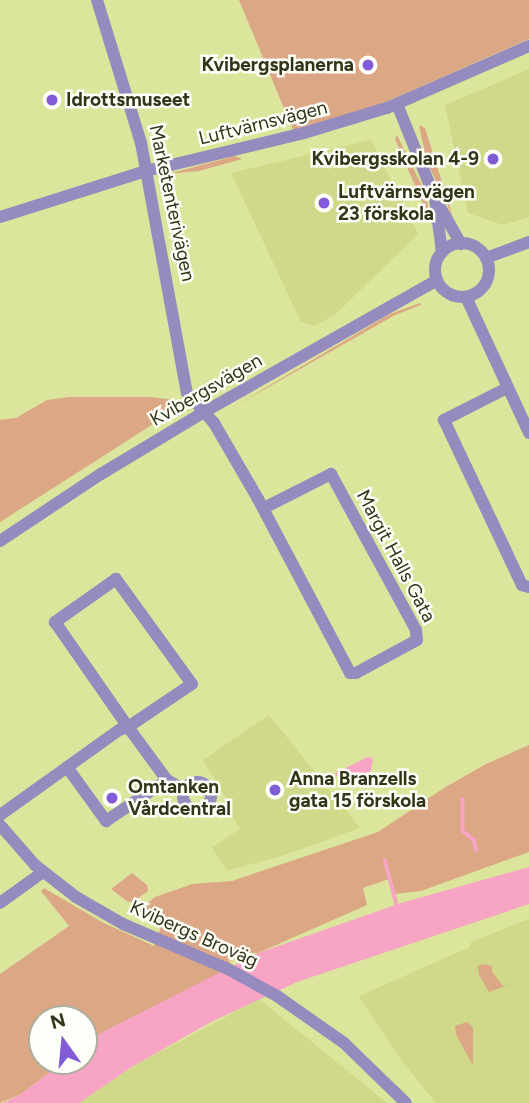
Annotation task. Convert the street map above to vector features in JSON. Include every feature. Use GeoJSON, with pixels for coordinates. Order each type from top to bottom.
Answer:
{"type":"FeatureCollection","features":[{"type":"Feature","properties":{"kind":"street","name":"Marketenterivägen"},"geometry":{"type":"LineString","coordinates":[[97,0],[140,136],[187,393],[204,412]]}},
{"type":"Feature","properties":{"kind":"street","name":"Luftvärnsvägen"},"geometry":{"type":"LineString","coordinates":[[0,217],[146,172],[304,133],[397,104],[529,46]]}},
{"type":"Feature","properties":{"kind":"street"},"geometry":{"type":"LineString","coordinates":[[397,104],[435,198],[461,244]]}},
{"type":"Feature","properties":{"kind":"street"},"geometry":{"type":"LineString","coordinates":[[435,198],[442,253],[436,266],[437,280],[449,294],[466,297],[485,285],[489,274],[486,258],[478,249],[461,244],[442,253]]}},
{"type":"Feature","properties":{"kind":"street"},"geometry":{"type":"LineString","coordinates":[[486,258],[529,242]]}},
{"type":"Feature","properties":{"kind":"street","name":"Kvibergsvägen"},"geometry":{"type":"LineString","coordinates":[[0,541],[101,474],[204,412],[437,280]]}},
{"type":"Feature","properties":{"kind":"street"},"geometry":{"type":"LineString","coordinates":[[466,297],[529,433]]}},
{"type":"Feature","properties":{"kind":"street"},"geometry":{"type":"LineString","coordinates":[[508,388],[444,420],[522,585],[529,587]]}},
{"type":"Feature","properties":{"kind":"street","name":"Margit Halls Gata"},"geometry":{"type":"LineString","coordinates":[[204,412],[214,423],[264,508],[350,673],[356,673],[417,640],[416,630],[331,474],[264,508]]}},
{"type":"Feature","properties":{"kind":"street"},"geometry":{"type":"LineString","coordinates":[[0,815],[119,730],[128,727],[192,684],[116,579],[55,622],[128,727],[167,780],[183,789]]}},
{"type":"Feature","properties":{"kind":"street"},"geometry":{"type":"LineString","coordinates":[[66,767],[106,821],[167,780]]}},
{"type":"Feature","properties":{"kind":"street","name":"Kvibergs Broväg"},"geometry":{"type":"LineString","coordinates":[[0,825],[43,872],[92,907],[253,981],[321,1026],[369,1064],[406,1103]]}},
{"type":"Feature","properties":{"kind":"street"},"geometry":{"type":"LineString","coordinates":[[0,903],[43,872]]}},
{"type":"Feature","properties":{"kind":"shaded area","name":"Kvibergsplanerna"},"geometry":{"type":"Polygon","coordinates":[[[239,0],[529,0],[529,39],[372,108],[293,130],[239,0]]]}},
{"type":"Feature","properties":{"kind":"shaded area","name":"Kvibergsskolan 4-9"},"geometry":{"type":"Polygon","coordinates":[[[529,69],[529,217],[503,225],[468,213],[445,105],[529,69]]]}},
{"type":"Feature","properties":{"kind":"shaded area"},"geometry":{"type":"Polygon","coordinates":[[[419,125],[425,128],[453,217],[427,162],[419,125]]]}},
{"type":"Feature","properties":{"kind":"shaded area"},"geometry":{"type":"Polygon","coordinates":[[[397,135],[425,192],[432,225],[395,139],[397,135]]]}},
{"type":"Feature","properties":{"kind":"shaded area","name":"Luftvärnsvägen 23 förskola"},"geometry":{"type":"Polygon","coordinates":[[[371,140],[418,234],[336,314],[314,326],[301,322],[231,173],[371,140]]]}},
{"type":"Feature","properties":{"kind":"shaded area"},"geometry":{"type":"Polygon","coordinates":[[[235,156],[242,159],[199,171],[168,174],[235,156]]]}},
{"type":"Feature","properties":{"kind":"shaded area"},"geometry":{"type":"Polygon","coordinates":[[[420,303],[421,305],[395,315],[228,410],[390,314],[420,303]]]}},
{"type":"Feature","properties":{"kind":"shaded area"},"geometry":{"type":"Polygon","coordinates":[[[69,397],[151,397],[174,400],[176,407],[0,522],[0,420],[16,418],[47,400],[69,397]]]}},
{"type":"Feature","properties":{"kind":"shaded area","name":"Anna Branzells gata 15 förskola"},"geometry":{"type":"Polygon","coordinates":[[[269,715],[360,828],[284,855],[227,871],[212,847],[240,829],[225,806],[228,802],[203,760],[269,715]]]}},
{"type":"Feature","properties":{"kind":"shaded area"},"geometry":{"type":"Polygon","coordinates":[[[529,745],[529,852],[421,891],[395,894],[389,879],[363,888],[367,905],[258,953],[239,952],[220,973],[98,1034],[98,1005],[28,1005],[28,1075],[46,1075],[21,1094],[0,1103],[0,974],[69,926],[41,891],[44,888],[102,922],[154,946],[162,924],[138,912],[155,897],[192,884],[232,881],[378,832],[486,764],[529,745]]]}},
{"type":"Feature","properties":{"kind":"shaded area"},"geometry":{"type":"Polygon","coordinates":[[[368,757],[373,758],[371,771],[347,783],[339,780],[335,773],[368,757]]]}},
{"type":"Feature","properties":{"kind":"shaded area"},"geometry":{"type":"Polygon","coordinates":[[[529,867],[529,904],[297,982],[211,1022],[130,1068],[79,1103],[3,1103],[21,1094],[46,1075],[98,1075],[98,1034],[258,953],[401,903],[529,867]]]}},
{"type":"Feature","properties":{"kind":"shaded area"},"geometry":{"type":"Polygon","coordinates":[[[132,873],[147,885],[148,891],[128,902],[111,889],[132,873]]]}},
{"type":"Feature","properties":{"kind":"shaded area"},"geometry":{"type":"Polygon","coordinates":[[[529,919],[529,1103],[436,1103],[401,1060],[359,996],[470,947],[471,942],[529,919]]]}},
{"type":"Feature","properties":{"kind":"shaded area"},"geometry":{"type":"Polygon","coordinates":[[[478,966],[492,966],[492,972],[503,986],[511,984],[489,992],[479,975],[478,966]]]}},
{"type":"Feature","properties":{"kind":"shaded area"},"geometry":{"type":"Polygon","coordinates":[[[259,999],[387,1103],[79,1103],[130,1068],[259,999]]]}},
{"type":"Feature","properties":{"kind":"shaded area"},"geometry":{"type":"Polygon","coordinates":[[[467,1022],[473,1027],[473,1066],[456,1034],[455,1026],[467,1022]]]}},
{"type":"Feature","properties":{"kind":"waterway"},"geometry":{"type":"LineString","coordinates":[[463,799],[463,831],[474,840],[477,851]]}},
{"type":"Feature","properties":{"kind":"waterway"},"geometry":{"type":"LineString","coordinates":[[385,860],[398,909]]}},
{"type":"Feature","properties":{"kind":"place","name":"Kvibergsplanerna"},"geometry":{"type":"Point","coordinates":[368,65]}},
{"type":"Feature","properties":{"kind":"place","name":"Idrottsmuseet"},"geometry":{"type":"Point","coordinates":[52,100]}},
{"type":"Feature","properties":{"kind":"place","name":"Kvibergsskolan 4-9"},"geometry":{"type":"Point","coordinates":[493,159]}},
{"type":"Feature","properties":{"kind":"place","name":"Luftvärnsvägen 23 förskola"},"geometry":{"type":"Point","coordinates":[324,203]}},
{"type":"Feature","properties":{"kind":"place","name":"Anna Branzells gata 15 förskola"},"geometry":{"type":"Point","coordinates":[275,790]}},
{"type":"Feature","properties":{"kind":"place","name":"Omtanken Vårdcentral"},"geometry":{"type":"Point","coordinates":[112,798]}}]}
